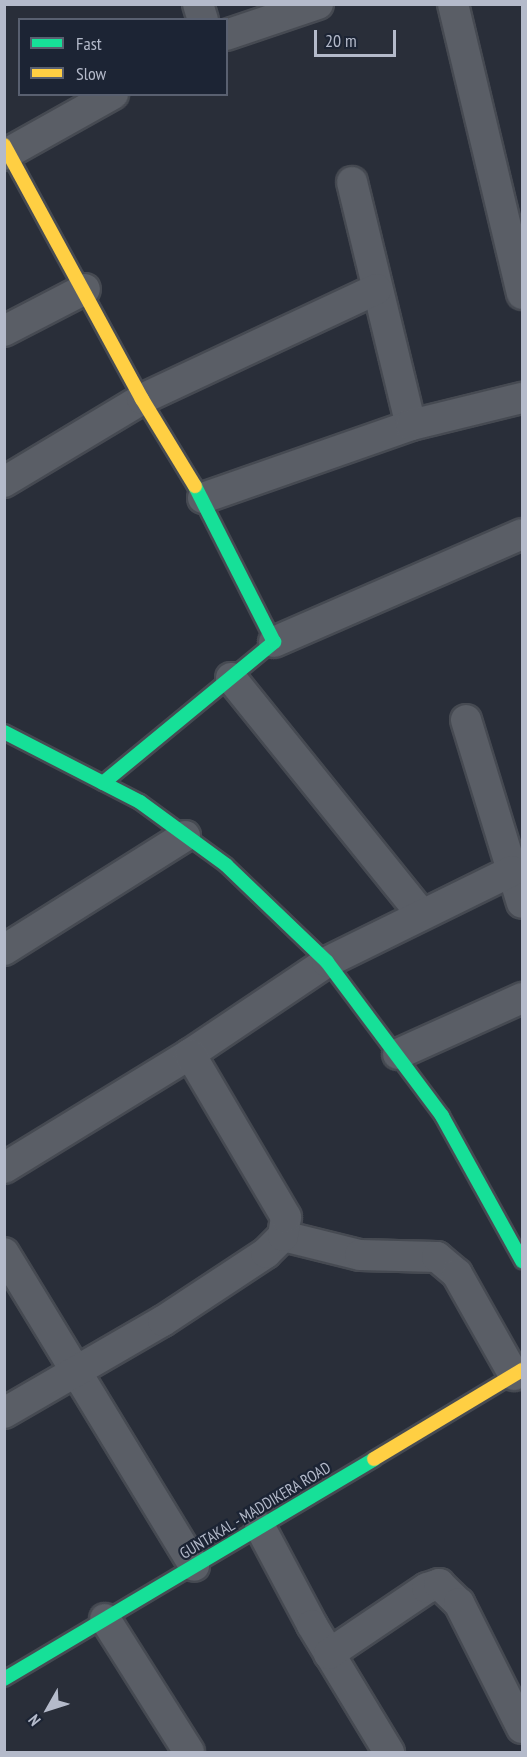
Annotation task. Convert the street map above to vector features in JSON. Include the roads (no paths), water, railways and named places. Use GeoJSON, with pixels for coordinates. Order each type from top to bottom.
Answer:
{"type":"FeatureCollection","features":[{"type":"Feature","properties":{"kind":"street"},"geometry":{"type":"LineString","coordinates":[[228,34],[318,4]]}},
{"type":"Feature","properties":{"kind":"street"},"geometry":{"type":"LineString","coordinates":[[453,4],[522,294]]}},
{"type":"Feature","properties":{"kind":"street"},"geometry":{"type":"LineString","coordinates":[[109,96],[6,151],[85,289],[142,399],[203,498],[274,642]]}},
{"type":"Feature","properties":{"kind":"street"},"geometry":{"type":"LineString","coordinates":[[352,183],[411,425]]}},
{"type":"Feature","properties":{"kind":"street"},"geometry":{"type":"LineString","coordinates":[[4,331],[85,289]]}},
{"type":"Feature","properties":{"kind":"street"},"geometry":{"type":"LineString","coordinates":[[4,482],[142,399],[377,289]]}},
{"type":"Feature","properties":{"kind":"street"},"geometry":{"type":"LineString","coordinates":[[203,498],[411,425],[522,398]]}},
{"type":"Feature","properties":{"kind":"street"},"geometry":{"type":"LineString","coordinates":[[102,783],[274,642],[522,534]]}},
{"type":"Feature","properties":{"kind":"street"},"geometry":{"type":"LineString","coordinates":[[231,678],[422,915]]}},
{"type":"Feature","properties":{"kind":"street"},"geometry":{"type":"LineString","coordinates":[[466,720],[522,903]]}},
{"type":"Feature","properties":{"kind":"street"},"geometry":{"type":"LineString","coordinates":[[5,733],[140,802],[226,865],[327,962],[398,1054],[442,1116],[522,1261]]}},
{"type":"Feature","properties":{"kind":"street"},"geometry":{"type":"LineString","coordinates":[[4,950],[185,836]]}},
{"type":"Feature","properties":{"kind":"street"},"geometry":{"type":"LineString","coordinates":[[4,1168],[190,1054],[327,962],[512,871]]}},
{"type":"Feature","properties":{"kind":"street"},"geometry":{"type":"LineString","coordinates":[[398,1054],[522,998]]}},
{"type":"Feature","properties":{"kind":"street"},"geometry":{"type":"LineString","coordinates":[[4,1413],[163,1321],[266,1253],[283,1236],[286,1216],[190,1054]]}},
{"type":"Feature","properties":{"kind":"street"},"geometry":{"type":"LineString","coordinates":[[283,1236],[360,1256],[437,1257],[457,1274],[518,1372]]}},
{"type":"Feature","properties":{"kind":"street"},"geometry":{"type":"LineString","coordinates":[[4,1253],[78,1371],[194,1566]]}},
{"type":"Feature","properties":{"kind":"street","name":"GUNTAKAL - MADDIKERA ROAD"},"geometry":{"type":"LineString","coordinates":[[4,1679],[518,1372]]}},
{"type":"Feature","properties":{"kind":"street"},"geometry":{"type":"LineString","coordinates":[[260,1527],[328,1654],[389,1752]]}},
{"type":"Feature","properties":{"kind":"street"},"geometry":{"type":"LineString","coordinates":[[328,1654],[427,1588],[439,1584],[459,1603],[522,1728]]}},
{"type":"Feature","properties":{"kind":"street"},"geometry":{"type":"LineString","coordinates":[[105,1619],[189,1752]]}}]}
